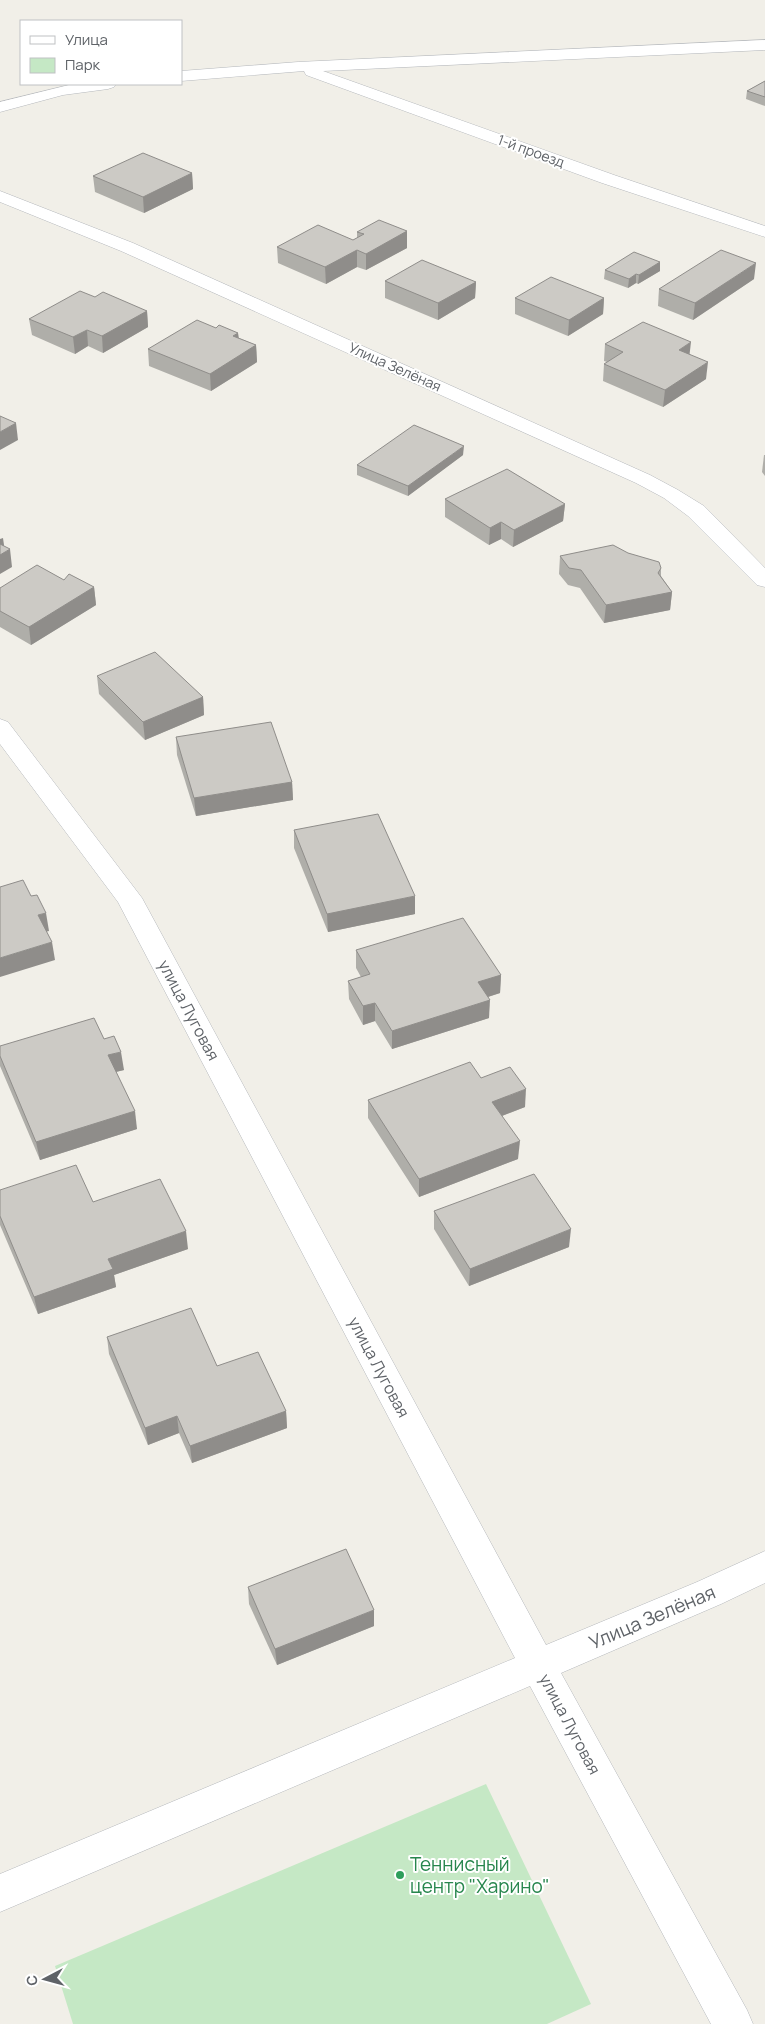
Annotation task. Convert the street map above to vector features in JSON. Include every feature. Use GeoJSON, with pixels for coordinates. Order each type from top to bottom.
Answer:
{"type":"FeatureCollection","features":[{"type":"Feature","properties":{"kind":"street"},"geometry":{"type":"LineString","coordinates":[[182,76],[298,67],[765,45]]}},
{"type":"Feature","properties":{"kind":"street","name":"1-й проезд"},"geometry":{"type":"LineString","coordinates":[[298,67],[608,180],[765,232]]}},
{"type":"Feature","properties":{"kind":"street"},"geometry":{"type":"LineString","coordinates":[[0,107],[62,90],[100,85]]}},
{"type":"Feature","properties":{"kind":"street","name":"Улица Зелёная"},"geometry":{"type":"LineString","coordinates":[[0,196],[127,247],[643,479],[671,494],[696,511],[765,580]]}},
{"type":"Feature","properties":{"kind":"street","name":"улица Луговая"},"geometry":{"type":"LineString","coordinates":[[0,728],[129,898],[538,1665],[733,2024]]}},
{"type":"Feature","properties":{"kind":"street","name":"Улица Зелёная"},"geometry":{"type":"LineString","coordinates":[[0,1893],[710,1593],[765,1566]]}},
{"type":"Feature","properties":{"kind":"green space","name":"Теннисный центр \"Харино\""},"geometry":{"type":"Polygon","coordinates":[[[486,1784],[591,2004],[547,2024],[73,2024],[55,1966],[486,1784]]]}},
{"type":"Feature","properties":{"kind":"building"},"geometry":{"type":"Polygon","coordinates":[[[765,81],[765,97],[747,91],[765,81]]]}},
{"type":"Feature","properties":{"kind":"building"},"geometry":{"type":"Polygon","coordinates":[[[143,153],[192,173],[143,197],[93,176],[143,153]]]}},
{"type":"Feature","properties":{"kind":"building"},"geometry":{"type":"Polygon","coordinates":[[[379,220],[407,231],[366,254],[357,250],[325,267],[277,247],[318,225],[353,240],[364,234],[357,232],[379,220]]]}},
{"type":"Feature","properties":{"kind":"building"},"geometry":{"type":"Polygon","coordinates":[[[721,250],[756,263],[695,303],[659,289],[721,250]]]}},
{"type":"Feature","properties":{"kind":"building"},"geometry":{"type":"Polygon","coordinates":[[[634,252],[660,262],[629,279],[605,270],[634,252]]]}},
{"type":"Feature","properties":{"kind":"building"},"geometry":{"type":"Polygon","coordinates":[[[422,260],[476,282],[438,303],[385,281],[422,260]]]}},
{"type":"Feature","properties":{"kind":"building"},"geometry":{"type":"Polygon","coordinates":[[[551,277],[604,298],[569,320],[515,298],[551,277]]]}},
{"type":"Feature","properties":{"kind":"building"},"geometry":{"type":"Polygon","coordinates":[[[80,291],[95,297],[103,292],[147,311],[102,336],[87,330],[73,337],[29,319],[80,291]]]}},
{"type":"Feature","properties":{"kind":"building"},"geometry":{"type":"Polygon","coordinates":[[[197,320],[216,328],[219,325],[238,333],[233,336],[256,345],[210,374],[148,349],[197,320]]]}},
{"type":"Feature","properties":{"kind":"building"},"geometry":{"type":"Polygon","coordinates":[[[643,322],[691,342],[679,350],[708,362],[665,390],[604,364],[623,352],[605,344],[643,322]]]}},
{"type":"Feature","properties":{"kind":"building"},"geometry":{"type":"Polygon","coordinates":[[[0,416],[16,423],[0,432],[0,416]]]}},
{"type":"Feature","properties":{"kind":"building"},"geometry":{"type":"Polygon","coordinates":[[[414,425],[464,446],[408,486],[357,465],[414,425]]]}},
{"type":"Feature","properties":{"kind":"building"},"geometry":{"type":"Polygon","coordinates":[[[507,469],[565,504],[514,530],[501,522],[490,528],[445,499],[507,469]]]}},
{"type":"Feature","properties":{"kind":"building"},"geometry":{"type":"Polygon","coordinates":[[[0,544],[10,549],[0,555],[0,544]]]}},
{"type":"Feature","properties":{"kind":"building"},"geometry":{"type":"Polygon","coordinates":[[[613,545],[628,553],[659,562],[661,568],[658,573],[672,592],[606,605],[581,570],[569,568],[560,556],[613,545]]]}},
{"type":"Feature","properties":{"kind":"building"},"geometry":{"type":"Polygon","coordinates":[[[37,565],[64,580],[69,574],[94,587],[29,627],[0,611],[0,588],[37,565]]]}},
{"type":"Feature","properties":{"kind":"building"},"geometry":{"type":"Polygon","coordinates":[[[155,652],[203,697],[143,722],[97,676],[155,652]]]}},
{"type":"Feature","properties":{"kind":"building"},"geometry":{"type":"Polygon","coordinates":[[[271,722],[292,782],[194,798],[176,737],[271,722]]]}},
{"type":"Feature","properties":{"kind":"building"},"geometry":{"type":"Polygon","coordinates":[[[378,814],[415,896],[327,914],[294,830],[378,814]]]}},
{"type":"Feature","properties":{"kind":"building"},"geometry":{"type":"Polygon","coordinates":[[[23,880],[31,896],[37,895],[46,913],[38,915],[52,942],[0,958],[0,887],[23,880]]]}},
{"type":"Feature","properties":{"kind":"building"},"geometry":{"type":"Polygon","coordinates":[[[463,918],[501,975],[478,982],[490,1000],[392,1031],[375,1003],[363,1006],[348,981],[370,974],[356,950],[463,918]]]}},
{"type":"Feature","properties":{"kind":"building"},"geometry":{"type":"Polygon","coordinates":[[[94,1018],[104,1039],[114,1036],[121,1052],[108,1055],[135,1111],[36,1142],[0,1056],[0,1046],[94,1018]]]}},
{"type":"Feature","properties":{"kind":"building"},"geometry":{"type":"Polygon","coordinates":[[[470,1062],[481,1078],[510,1067],[526,1089],[492,1102],[520,1141],[419,1179],[368,1100],[470,1062]]]}},
{"type":"Feature","properties":{"kind":"building"},"geometry":{"type":"Polygon","coordinates":[[[76,1165],[93,1202],[160,1179],[186,1231],[108,1259],[113,1269],[34,1297],[0,1216],[0,1190],[76,1165]]]}},
{"type":"Feature","properties":{"kind":"building"},"geometry":{"type":"Polygon","coordinates":[[[534,1174],[571,1229],[470,1269],[434,1211],[534,1174]]]}},
{"type":"Feature","properties":{"kind":"building"},"geometry":{"type":"Polygon","coordinates":[[[191,1308],[217,1366],[258,1352],[286,1411],[190,1446],[177,1416],[145,1428],[107,1337],[191,1308]]]}},
{"type":"Feature","properties":{"kind":"building"},"geometry":{"type":"Polygon","coordinates":[[[346,1549],[374,1610],[275,1649],[248,1587],[346,1549]]]}},
{"type":"Feature","properties":{"kind":"place","name":"Теннисный центр \"Харино\""},"geometry":{"type":"Point","coordinates":[400,1875]}}]}
